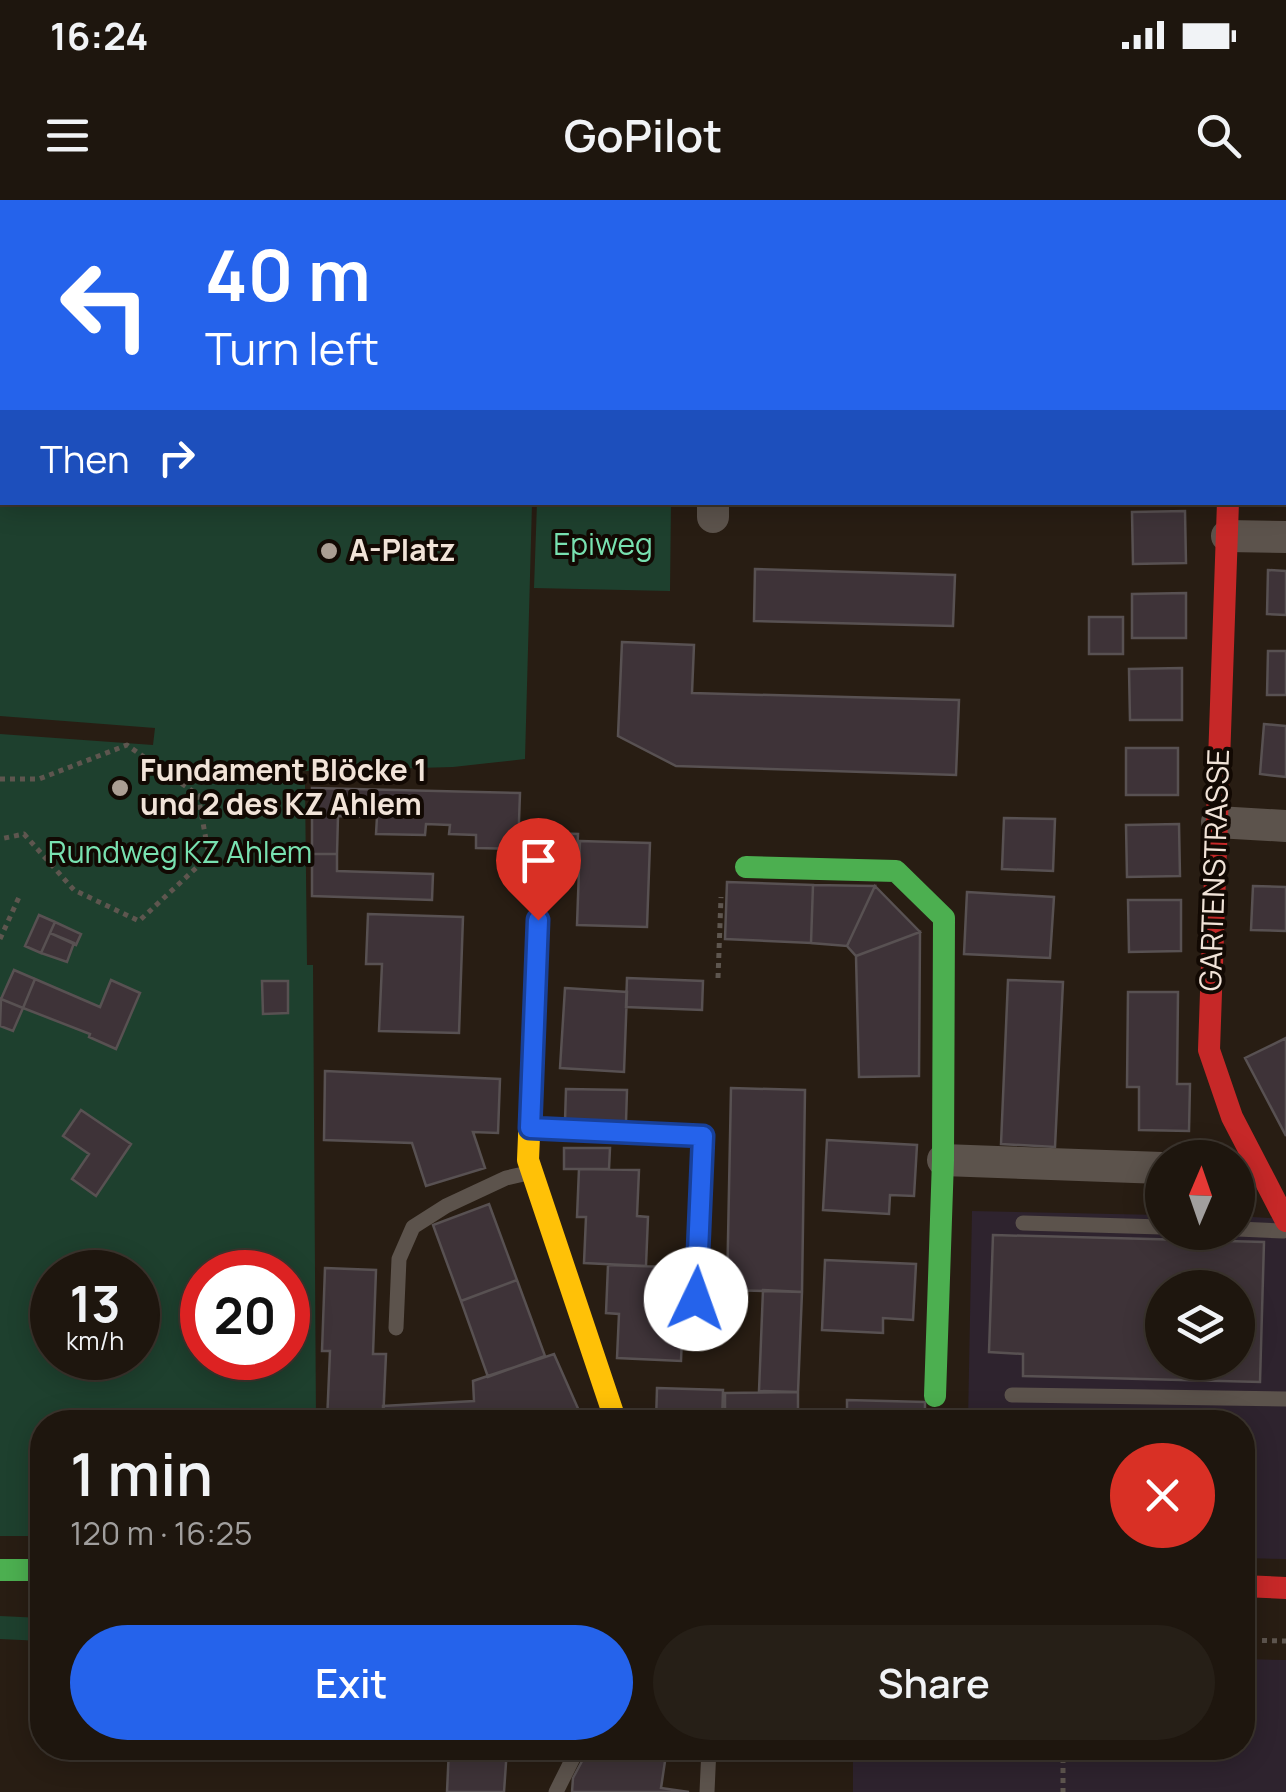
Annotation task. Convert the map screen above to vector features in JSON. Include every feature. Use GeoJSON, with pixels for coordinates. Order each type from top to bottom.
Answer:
{"type":"FeatureCollection","features":[{"type":"Feature","properties":{"kind":"street","name":"GARTENSTRASSE"},"geometry":{"type":"LineString","coordinates":[[1228,505],[1209,1050],[1237,1140]]}},
{"type":"Feature","properties":{"kind":"street"},"geometry":{"type":"LineString","coordinates":[[1227,536],[1286,537]]}},
{"type":"Feature","properties":{"kind":"street"},"geometry":{"type":"LineString","coordinates":[[1217,822],[1286,826]]}},
{"type":"Feature","properties":{"kind":"street"},"geometry":{"type":"LineString","coordinates":[[746,868],[896,870],[944,918],[943,1160],[935,1396]]}},
{"type":"Feature","properties":{"kind":"street"},"geometry":{"type":"LineString","coordinates":[[538,920],[528,1160],[612,1410]]}},
{"type":"Feature","properties":{"kind":"street"},"geometry":{"type":"LineString","coordinates":[[943,1160],[1145,1167]]}},
{"type":"Feature","properties":{"kind":"street","name":"GARTENSTRASSE"},"geometry":{"type":"LineString","coordinates":[[1255,1180],[1286,1221]]}},
{"type":"Feature","properties":{"kind":"street"},"geometry":{"type":"LineString","coordinates":[[0,1570],[30,1570]]}},
{"type":"Feature","properties":{"kind":"street"},"geometry":{"type":"LineString","coordinates":[[1255,1587],[1286,1588]]}},
{"type":"Feature","properties":{"kind":"lane"},"geometry":{"type":"LineString","coordinates":[[530,1128],[703,1136],[696,1299]]}},
{"type":"Feature","properties":{"kind":"lane"},"geometry":{"type":"LineString","coordinates":[[396,1328],[399,1259],[414,1228],[446,1206],[506,1178],[532,1172]]}},
{"type":"Feature","properties":{"kind":"lane"},"geometry":{"type":"LineString","coordinates":[[1023,1223],[1145,1227]]}},
{"type":"Feature","properties":{"kind":"lane"},"geometry":{"type":"LineString","coordinates":[[1255,1229],[1286,1230]]}},
{"type":"Feature","properties":{"kind":"lane"},"geometry":{"type":"LineString","coordinates":[[1012,1395],[1286,1400]]}},
{"type":"Feature","properties":{"kind":"lane"},"geometry":{"type":"LineString","coordinates":[[556,1792],[571,1760]]}},
{"type":"Feature","properties":{"kind":"lane"},"geometry":{"type":"LineString","coordinates":[[707,1792],[708,1760]]}},
{"type":"Feature","properties":{"kind":"path"},"geometry":{"type":"LineString","coordinates":[[0,780],[39,779],[127,745],[198,795],[209,856],[139,921],[74,890],[24,834],[0,840]]}},
{"type":"Feature","properties":{"kind":"path"},"geometry":{"type":"LineString","coordinates":[[718,978],[721,867],[746,868]]}},
{"type":"Feature","properties":{"kind":"path"},"geometry":{"type":"LineString","coordinates":[[0,940],[20,895]]}},
{"type":"Feature","properties":{"kind":"path"},"geometry":{"type":"LineString","coordinates":[[1255,1641],[1286,1642]]}},
{"type":"Feature","properties":{"kind":"path"},"geometry":{"type":"LineString","coordinates":[[1063,1760],[1063,1792]]}},
{"type":"Feature","properties":{"kind":"shaded area"},"geometry":{"type":"Polygon","coordinates":[[[972,1211],[1145,1215],[1145,1250],[1255,1250],[1255,1217],[1286,1219],[1286,1559],[1255,1558],[1255,1410],[968,1410],[972,1211]]]}},
{"type":"Feature","properties":{"kind":"shaded area"},"geometry":{"type":"Polygon","coordinates":[[[1255,1659],[1286,1660],[1286,1792],[853,1792],[853,1762],[846,1760],[1255,1760],[1255,1659]]]}},
{"type":"Feature","properties":{"kind":"green space","name":"Rundweg KZ Ahlem"},"geometry":{"type":"Polygon","coordinates":[[[0,505],[532,505],[525,759],[453,767],[272,772],[305,784],[307,965],[313,965],[316,1410],[30,1410],[30,1536],[0,1536],[0,734],[153,745],[155,728],[0,716],[0,505]]]}},
{"type":"Feature","properties":{"kind":"green space","name":"Epiweg"},"geometry":{"type":"Polygon","coordinates":[[[537,505],[671,505],[670,591],[534,588],[537,505]]]}},
{"type":"Feature","properties":{"kind":"green space"},"geometry":{"type":"Polygon","coordinates":[[[0,1616],[30,1617],[30,1640],[0,1639],[0,1616]]]}},
{"type":"Feature","properties":{"kind":"building"},"geometry":{"type":"Polygon","coordinates":[[[1185,511],[1186,563],[1133,564],[1132,512],[1185,511]]]}},
{"type":"Feature","properties":{"kind":"building"},"geometry":{"type":"Polygon","coordinates":[[[755,569],[955,575],[953,626],[754,621],[755,569]]]}},
{"type":"Feature","properties":{"kind":"building"},"geometry":{"type":"Polygon","coordinates":[[[1268,570],[1286,571],[1286,615],[1267,614],[1268,570]]]}},
{"type":"Feature","properties":{"kind":"building"},"geometry":{"type":"Polygon","coordinates":[[[1186,593],[1186,638],[1132,638],[1132,594],[1186,593]]]}},
{"type":"Feature","properties":{"kind":"building"},"geometry":{"type":"Polygon","coordinates":[[[1089,617],[1123,617],[1123,654],[1089,654],[1089,617]]]}},
{"type":"Feature","properties":{"kind":"building"},"geometry":{"type":"Polygon","coordinates":[[[622,642],[694,645],[692,693],[959,700],[956,775],[676,766],[618,736],[622,642]]]}},
{"type":"Feature","properties":{"kind":"building"},"geometry":{"type":"Polygon","coordinates":[[[1268,651],[1286,651],[1286,695],[1267,695],[1268,651]]]}},
{"type":"Feature","properties":{"kind":"building"},"geometry":{"type":"Polygon","coordinates":[[[1182,668],[1182,720],[1130,720],[1129,669],[1182,668]]]}},
{"type":"Feature","properties":{"kind":"building"},"geometry":{"type":"Polygon","coordinates":[[[1264,724],[1286,726],[1286,777],[1260,774],[1264,724]]]}},
{"type":"Feature","properties":{"kind":"building"},"geometry":{"type":"Polygon","coordinates":[[[1126,748],[1178,748],[1178,795],[1126,795],[1126,748]]]}},
{"type":"Feature","properties":{"kind":"building"},"geometry":{"type":"Polygon","coordinates":[[[312,788],[520,793],[518,849],[476,848],[476,835],[449,834],[450,825],[426,824],[425,835],[376,834],[377,817],[338,816],[337,854],[312,854],[312,788]]]}},
{"type":"Feature","properties":{"kind":"building"},"geometry":{"type":"Polygon","coordinates":[[[1004,818],[1055,819],[1053,871],[1002,869],[1004,818]]]}},
{"type":"Feature","properties":{"kind":"building"},"geometry":{"type":"Polygon","coordinates":[[[1179,824],[1180,876],[1127,877],[1126,825],[1179,824]]]}},
{"type":"Feature","properties":{"kind":"building"},"geometry":{"type":"Polygon","coordinates":[[[548,833],[578,834],[576,874],[547,874],[548,833]]]}},
{"type":"Feature","properties":{"kind":"building"},"geometry":{"type":"Polygon","coordinates":[[[580,841],[650,843],[647,927],[577,925],[580,841]]]}},
{"type":"Feature","properties":{"kind":"building"},"geometry":{"type":"Polygon","coordinates":[[[312,854],[337,854],[337,871],[433,874],[432,900],[312,896],[312,854]]]}},
{"type":"Feature","properties":{"kind":"building"},"geometry":{"type":"Polygon","coordinates":[[[727,882],[813,885],[811,943],[725,939],[727,882]]]}},
{"type":"Feature","properties":{"kind":"building"},"geometry":{"type":"Polygon","coordinates":[[[813,885],[875,886],[847,946],[811,943],[813,885]]]}},
{"type":"Feature","properties":{"kind":"building"},"geometry":{"type":"Polygon","coordinates":[[[875,886],[920,932],[856,956],[847,946],[875,886]]]}},
{"type":"Feature","properties":{"kind":"building"},"geometry":{"type":"Polygon","coordinates":[[[1253,886],[1286,887],[1286,931],[1251,930],[1253,886]]]}},
{"type":"Feature","properties":{"kind":"building"},"geometry":{"type":"Polygon","coordinates":[[[967,892],[1054,897],[1050,958],[964,954],[967,892]]]}},
{"type":"Feature","properties":{"kind":"building"},"geometry":{"type":"Polygon","coordinates":[[[1128,900],[1181,900],[1181,951],[1129,952],[1128,900]]]}},
{"type":"Feature","properties":{"kind":"building"},"geometry":{"type":"Polygon","coordinates":[[[368,914],[463,917],[459,1033],[379,1031],[382,964],[366,964],[368,914]]]}},
{"type":"Feature","properties":{"kind":"building"},"geometry":{"type":"Polygon","coordinates":[[[39,915],[55,922],[41,953],[25,946],[39,915]]]}},
{"type":"Feature","properties":{"kind":"building"},"geometry":{"type":"Polygon","coordinates":[[[55,922],[81,934],[76,945],[50,933],[55,922]]]}},
{"type":"Feature","properties":{"kind":"building"},"geometry":{"type":"Polygon","coordinates":[[[920,932],[919,1076],[859,1077],[856,956],[920,932]]]}},
{"type":"Feature","properties":{"kind":"building"},"geometry":{"type":"Polygon","coordinates":[[[50,933],[74,943],[67,962],[41,953],[50,933]]]}},
{"type":"Feature","properties":{"kind":"building"},"geometry":{"type":"Polygon","coordinates":[[[14,970],[35,979],[23,1008],[1,999],[14,970]]]}},
{"type":"Feature","properties":{"kind":"building"},"geometry":{"type":"Polygon","coordinates":[[[627,978],[703,981],[702,1010],[626,1007],[627,978]]]}},
{"type":"Feature","properties":{"kind":"building"},"geometry":{"type":"Polygon","coordinates":[[[35,979],[100,1007],[111,980],[140,993],[116,1049],[89,1037],[90,1034],[23,1008],[35,979]]]}},
{"type":"Feature","properties":{"kind":"building"},"geometry":{"type":"Polygon","coordinates":[[[1008,980],[1063,982],[1055,1147],[1001,1144],[1008,980]]]}},
{"type":"Feature","properties":{"kind":"building"},"geometry":{"type":"Polygon","coordinates":[[[262,981],[288,981],[288,1013],[263,1014],[262,981]]]}},
{"type":"Feature","properties":{"kind":"building"},"geometry":{"type":"Polygon","coordinates":[[[565,988],[627,992],[624,1072],[560,1068],[565,988]]]}},
{"type":"Feature","properties":{"kind":"building"},"geometry":{"type":"Polygon","coordinates":[[[1128,992],[1178,992],[1177,1084],[1190,1084],[1189,1131],[1139,1130],[1139,1087],[1127,1087],[1128,992]]]}},
{"type":"Feature","properties":{"kind":"building"},"geometry":{"type":"Polygon","coordinates":[[[1,999],[23,1008],[13,1031],[0,1026],[1,999]]]}},
{"type":"Feature","properties":{"kind":"building"},"geometry":{"type":"Polygon","coordinates":[[[1286,1038],[1286,1136],[1245,1058],[1286,1038]]]}},
{"type":"Feature","properties":{"kind":"building"},"geometry":{"type":"Polygon","coordinates":[[[325,1071],[500,1079],[498,1133],[473,1132],[485,1168],[426,1186],[412,1143],[324,1140],[325,1071]]]}},
{"type":"Feature","properties":{"kind":"building"},"geometry":{"type":"Polygon","coordinates":[[[731,1088],[805,1090],[802,1292],[727,1290],[731,1088]]]}},
{"type":"Feature","properties":{"kind":"building"},"geometry":{"type":"Polygon","coordinates":[[[566,1089],[627,1090],[626,1122],[565,1121],[566,1089]]]}},
{"type":"Feature","properties":{"kind":"building"},"geometry":{"type":"Polygon","coordinates":[[[81,1110],[131,1144],[96,1196],[72,1179],[89,1154],[63,1136],[81,1110]]]}},
{"type":"Feature","properties":{"kind":"building"},"geometry":{"type":"Polygon","coordinates":[[[827,1140],[917,1145],[914,1196],[890,1195],[889,1214],[823,1210],[827,1140]]]}},
{"type":"Feature","properties":{"kind":"building"},"geometry":{"type":"Polygon","coordinates":[[[564,1148],[610,1148],[609,1169],[564,1169],[564,1148]]]}},
{"type":"Feature","properties":{"kind":"building"},"geometry":{"type":"Polygon","coordinates":[[[579,1169],[639,1170],[637,1216],[648,1217],[646,1266],[584,1263],[586,1217],[577,1217],[579,1169]]]}},
{"type":"Feature","properties":{"kind":"building"},"geometry":{"type":"Polygon","coordinates":[[[489,1204],[517,1280],[461,1301],[433,1225],[489,1204]]]}},
{"type":"Feature","properties":{"kind":"building"},"geometry":{"type":"Polygon","coordinates":[[[993,1235],[1145,1239],[1145,1250],[1255,1250],[1255,1242],[1264,1242],[1260,1382],[1181,1380],[1255,1380],[1255,1270],[1145,1270],[1145,1379],[1023,1376],[1023,1354],[989,1352],[993,1235]]]}},
{"type":"Feature","properties":{"kind":"building"},"geometry":{"type":"Polygon","coordinates":[[[825,1260],[916,1264],[913,1320],[883,1318],[883,1333],[822,1330],[825,1260]]]}},
{"type":"Feature","properties":{"kind":"building"},"geometry":{"type":"Polygon","coordinates":[[[608,1265],[669,1267],[667,1309],[683,1310],[681,1361],[617,1358],[619,1314],[606,1313],[608,1265]]]}},
{"type":"Feature","properties":{"kind":"building"},"geometry":{"type":"Polygon","coordinates":[[[325,1268],[376,1270],[373,1354],[386,1354],[384,1410],[328,1410],[330,1351],[322,1351],[325,1268]]]}},
{"type":"Feature","properties":{"kind":"building"},"geometry":{"type":"Polygon","coordinates":[[[517,1280],[545,1356],[488,1377],[461,1301],[517,1280]]]}},
{"type":"Feature","properties":{"kind":"building"},"geometry":{"type":"Polygon","coordinates":[[[763,1290],[802,1292],[798,1392],[759,1391],[763,1290]]]}},
{"type":"Feature","properties":{"kind":"building"},"geometry":{"type":"Polygon","coordinates":[[[554,1354],[579,1410],[383,1410],[383,1406],[474,1401],[473,1381],[554,1354]]]}},
{"type":"Feature","properties":{"kind":"building"},"geometry":{"type":"Polygon","coordinates":[[[657,1388],[723,1390],[722,1410],[656,1410],[657,1388]]]}},
{"type":"Feature","properties":{"kind":"building"},"geometry":{"type":"Polygon","coordinates":[[[798,1392],[798,1410],[725,1410],[725,1393],[798,1392]]]}},
{"type":"Feature","properties":{"kind":"building"},"geometry":{"type":"Polygon","coordinates":[[[847,1400],[925,1402],[925,1410],[847,1410],[847,1400]]]}},
{"type":"Feature","properties":{"kind":"building"},"geometry":{"type":"Polygon","coordinates":[[[448,1760],[506,1760],[504,1792],[447,1792],[448,1760]]]}},
{"type":"Feature","properties":{"kind":"building"},"geometry":{"type":"Polygon","coordinates":[[[583,1760],[665,1760],[661,1788],[689,1792],[572,1792],[573,1778],[583,1760]]]}},
{"type":"Feature","properties":{"kind":"traffic: fast"},"geometry":{"type":"LineString","coordinates":[[746,867],[896,871],[944,918],[943,1160],[935,1396]]}},
{"type":"Feature","properties":{"kind":"traffic: fast"},"geometry":{"type":"LineString","coordinates":[[0,1570],[30,1570]]}},
{"type":"Feature","properties":{"kind":"traffic: slow"},"geometry":{"type":"LineString","coordinates":[[538,921],[528,1160],[612,1410]]}},
{"type":"Feature","properties":{"kind":"traffic: jam"},"geometry":{"type":"LineString","coordinates":[[1228,505],[1209,1050],[1232,1117],[1286,1221]]}},
{"type":"Feature","properties":{"kind":"traffic: jam"},"geometry":{"type":"LineString","coordinates":[[1255,1587],[1286,1588]]}},
{"type":"Feature","properties":{"kind":"place","name":"A-Platz"},"geometry":{"type":"Point","coordinates":[329,551]}},
{"type":"Feature","properties":{"kind":"place","name":"Fundament Blöcke 1 und 2 des KZ Ahlem"},"geometry":{"type":"Point","coordinates":[120,788]}},
{"type":"Feature","properties":{"kind":"route"},"geometry":{"type":"LineString","coordinates":[[538,920],[530,1128],[703,1136],[696,1299]]}}]}
